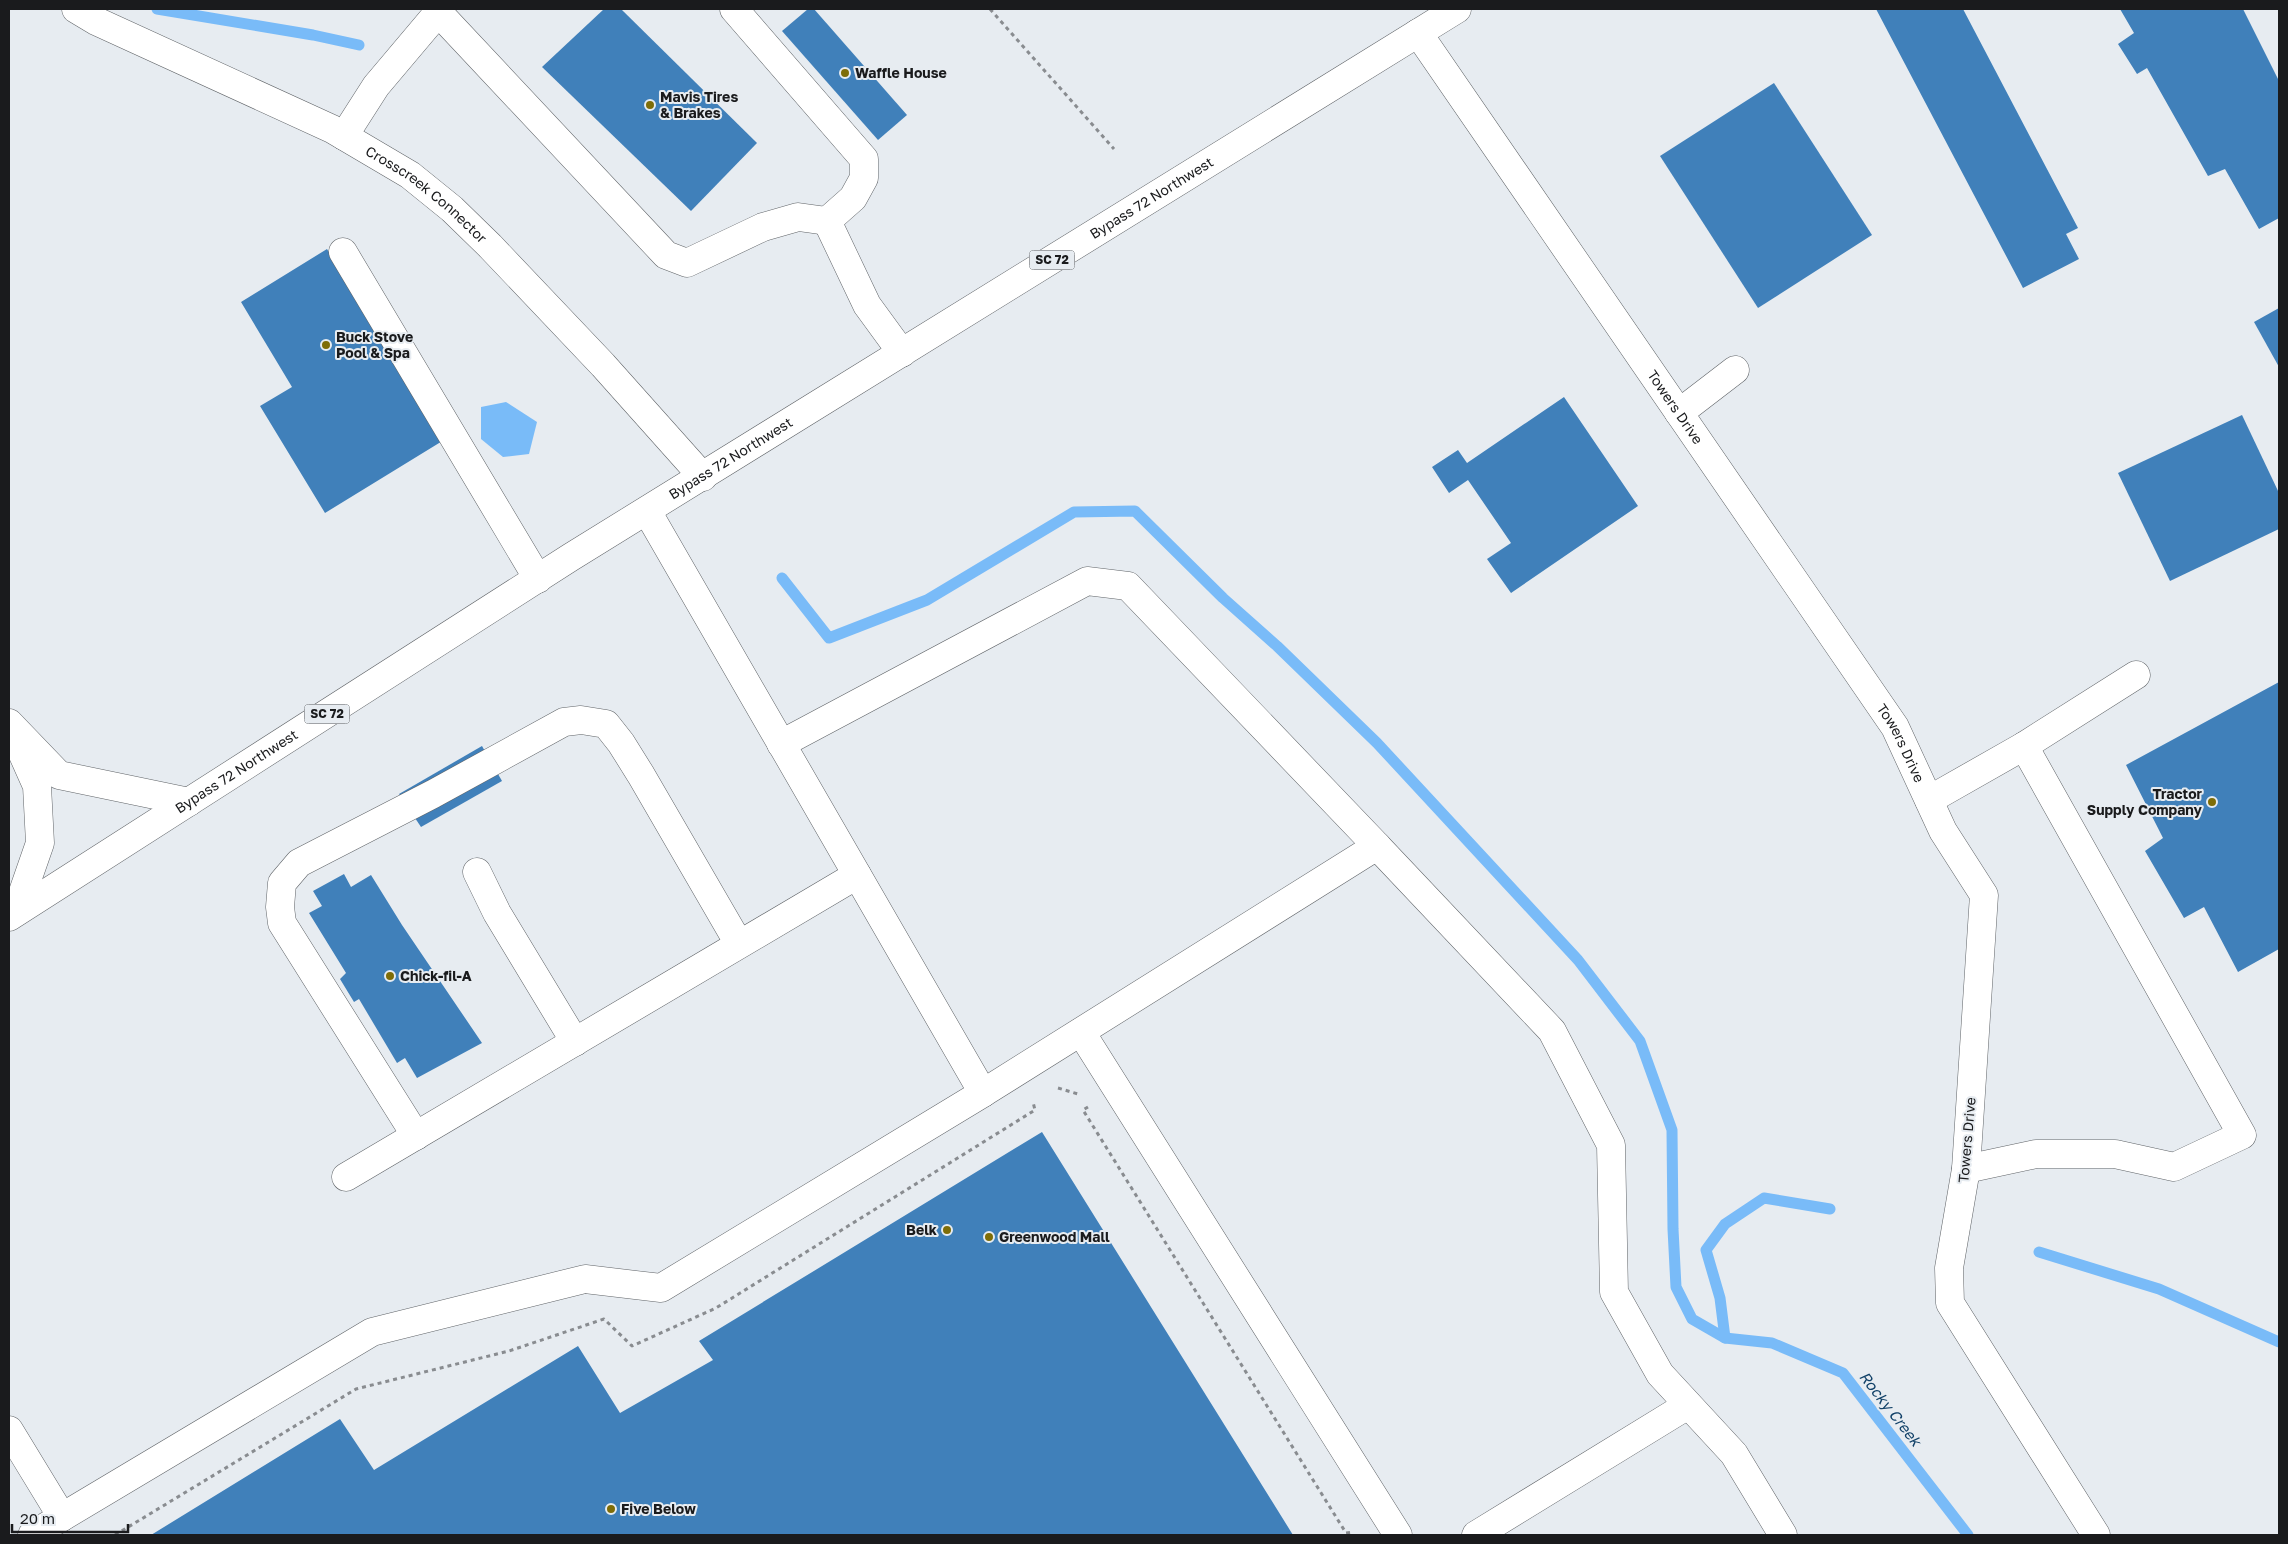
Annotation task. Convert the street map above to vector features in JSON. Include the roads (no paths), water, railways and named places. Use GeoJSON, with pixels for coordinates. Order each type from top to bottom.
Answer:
{"type":"FeatureCollection","features":[{"type":"Feature","properties":{"kind":"main road","name":"Crosscreek Connector"},"geometry":{"type":"LineString","coordinates":[[76,9],[344,136],[410,175],[452,209],[603,365],[704,477]]}},
{"type":"Feature","properties":{"kind":"main road"},"geometry":{"type":"LineString","coordinates":[[344,136],[376,86],[439,10],[666,255],[687,263],[763,227],[798,217],[827,221],[854,198],[864,178],[864,159],[734,9]]}},
{"type":"Feature","properties":{"kind":"main road","name":"Bypass 72 Northwest"},"geometry":{"type":"LineString","coordinates":[[12,914],[538,579],[1458,9]]}},
{"type":"Feature","properties":{"kind":"main road","name":"Towers Drive"},"geometry":{"type":"LineString","coordinates":[[1418,33],[1895,727],[1943,832],[1984,896],[1966,1169],[1949,1268],[1950,1303],[2096,1535]]}},
{"type":"Feature","properties":{"kind":"main road"},"geometry":{"type":"LineString","coordinates":[[827,221],[867,305],[902,353]]}},
{"type":"Feature","properties":{"kind":"main road"},"geometry":{"type":"LineString","coordinates":[[343,252],[538,579]]}},
{"type":"Feature","properties":{"kind":"main road"},"geometry":{"type":"LineString","coordinates":[[1679,413],[1735,370]]}},
{"type":"Feature","properties":{"kind":"main road"},"geometry":{"type":"LineString","coordinates":[[647,511],[983,1093]]}},
{"type":"Feature","properties":{"kind":"main road"},"geometry":{"type":"LineString","coordinates":[[781,744],[1087,581],[1128,586],[1552,1030],[1611,1145],[1614,1292],[1660,1374],[1734,1454],[1783,1535]]}},
{"type":"Feature","properties":{"kind":"main road"},"geometry":{"type":"LineString","coordinates":[[1929,800],[2024,746],[2136,675]]}},
{"type":"Feature","properties":{"kind":"main road"},"geometry":{"type":"LineString","coordinates":[[416,1136],[282,923],[280,907],[282,882],[299,863],[433,794],[564,722],[581,720],[606,724],[627,753],[739,944]]}},
{"type":"Feature","properties":{"kind":"main road"},"geometry":{"type":"LineString","coordinates":[[9,723],[59,775],[189,802]]}},
{"type":"Feature","properties":{"kind":"main road"},"geometry":{"type":"LineString","coordinates":[[9,723],[36,786],[40,843],[12,914]]}},
{"type":"Feature","properties":{"kind":"main road"},"geometry":{"type":"LineString","coordinates":[[1966,1169],[2036,1154],[2115,1154],[2174,1167],[2242,1135],[2024,746]]}},
{"type":"Feature","properties":{"kind":"main road"},"geometry":{"type":"LineString","coordinates":[[32,1535],[372,1332],[585,1278],[661,1288],[983,1093],[1377,846]]}},
{"type":"Feature","properties":{"kind":"main road"},"geometry":{"type":"LineString","coordinates":[[477,872],[497,913],[575,1042]]}},
{"type":"Feature","properties":{"kind":"main road"},"geometry":{"type":"LineString","coordinates":[[346,1177],[857,875]]}},
{"type":"Feature","properties":{"kind":"main road"},"geometry":{"type":"LineString","coordinates":[[1080,1032],[1398,1535]]}},
{"type":"Feature","properties":{"kind":"main road"},"geometry":{"type":"LineString","coordinates":[[1476,1535],[1688,1405]]}},
{"type":"Feature","properties":{"kind":"main road"},"geometry":{"type":"LineString","coordinates":[[9,1430],[62,1518]]}},
{"type":"Feature","properties":{"kind":"water"},"geometry":{"type":"Polygon","coordinates":[[[506,402],[537,422],[529,454],[503,457],[481,439],[481,407],[506,402]]]}},
{"type":"Feature","properties":{"kind":"waterway"},"geometry":{"type":"LineString","coordinates":[[157,9],[313,35],[359,45]]}},
{"type":"Feature","properties":{"kind":"waterway"},"geometry":{"type":"LineString","coordinates":[[782,578],[829,638],[927,600],[1074,512],[1135,511],[1223,598],[1277,646],[1377,743],[1578,960],[1640,1041],[1672,1130],[1673,1229],[1676,1287],[1692,1319],[1725,1338],[1772,1343],[1843,1373],[1968,1535]]}},
{"type":"Feature","properties":{"kind":"waterway","name":"Rocky Creek"},"geometry":{"type":"LineString","coordinates":[[1725,1338],[1720,1298],[1706,1250],[1725,1224],[1764,1198],[1830,1209]]}},
{"type":"Feature","properties":{"kind":"waterway","name":"Rocky Creek"},"geometry":{"type":"LineString","coordinates":[[2039,1252],[2159,1289],[2279,1342]]}},
{"type":"Feature","properties":{"kind":"place","name":"Waffle House"},"geometry":{"type":"Point","coordinates":[845,73]}},
{"type":"Feature","properties":{"kind":"place","name":"Mavis Tires & Brakes"},"geometry":{"type":"Point","coordinates":[650,105]}},
{"type":"Feature","properties":{"kind":"place","name":"Buck Stove Pool & Spa"},"geometry":{"type":"Point","coordinates":[326,345]}},
{"type":"Feature","properties":{"kind":"place","name":"Tractor Supply Company"},"geometry":{"type":"Point","coordinates":[2212,802]}},
{"type":"Feature","properties":{"kind":"place","name":"Chick-fil-A"},"geometry":{"type":"Point","coordinates":[390,976]}},
{"type":"Feature","properties":{"kind":"place","name":"Belk"},"geometry":{"type":"Point","coordinates":[947,1230]}},
{"type":"Feature","properties":{"kind":"place","name":"Greenwood Mall"},"geometry":{"type":"Point","coordinates":[989,1237]}},
{"type":"Feature","properties":{"kind":"place","name":"Five Below"},"geometry":{"type":"Point","coordinates":[611,1509]}}]}
